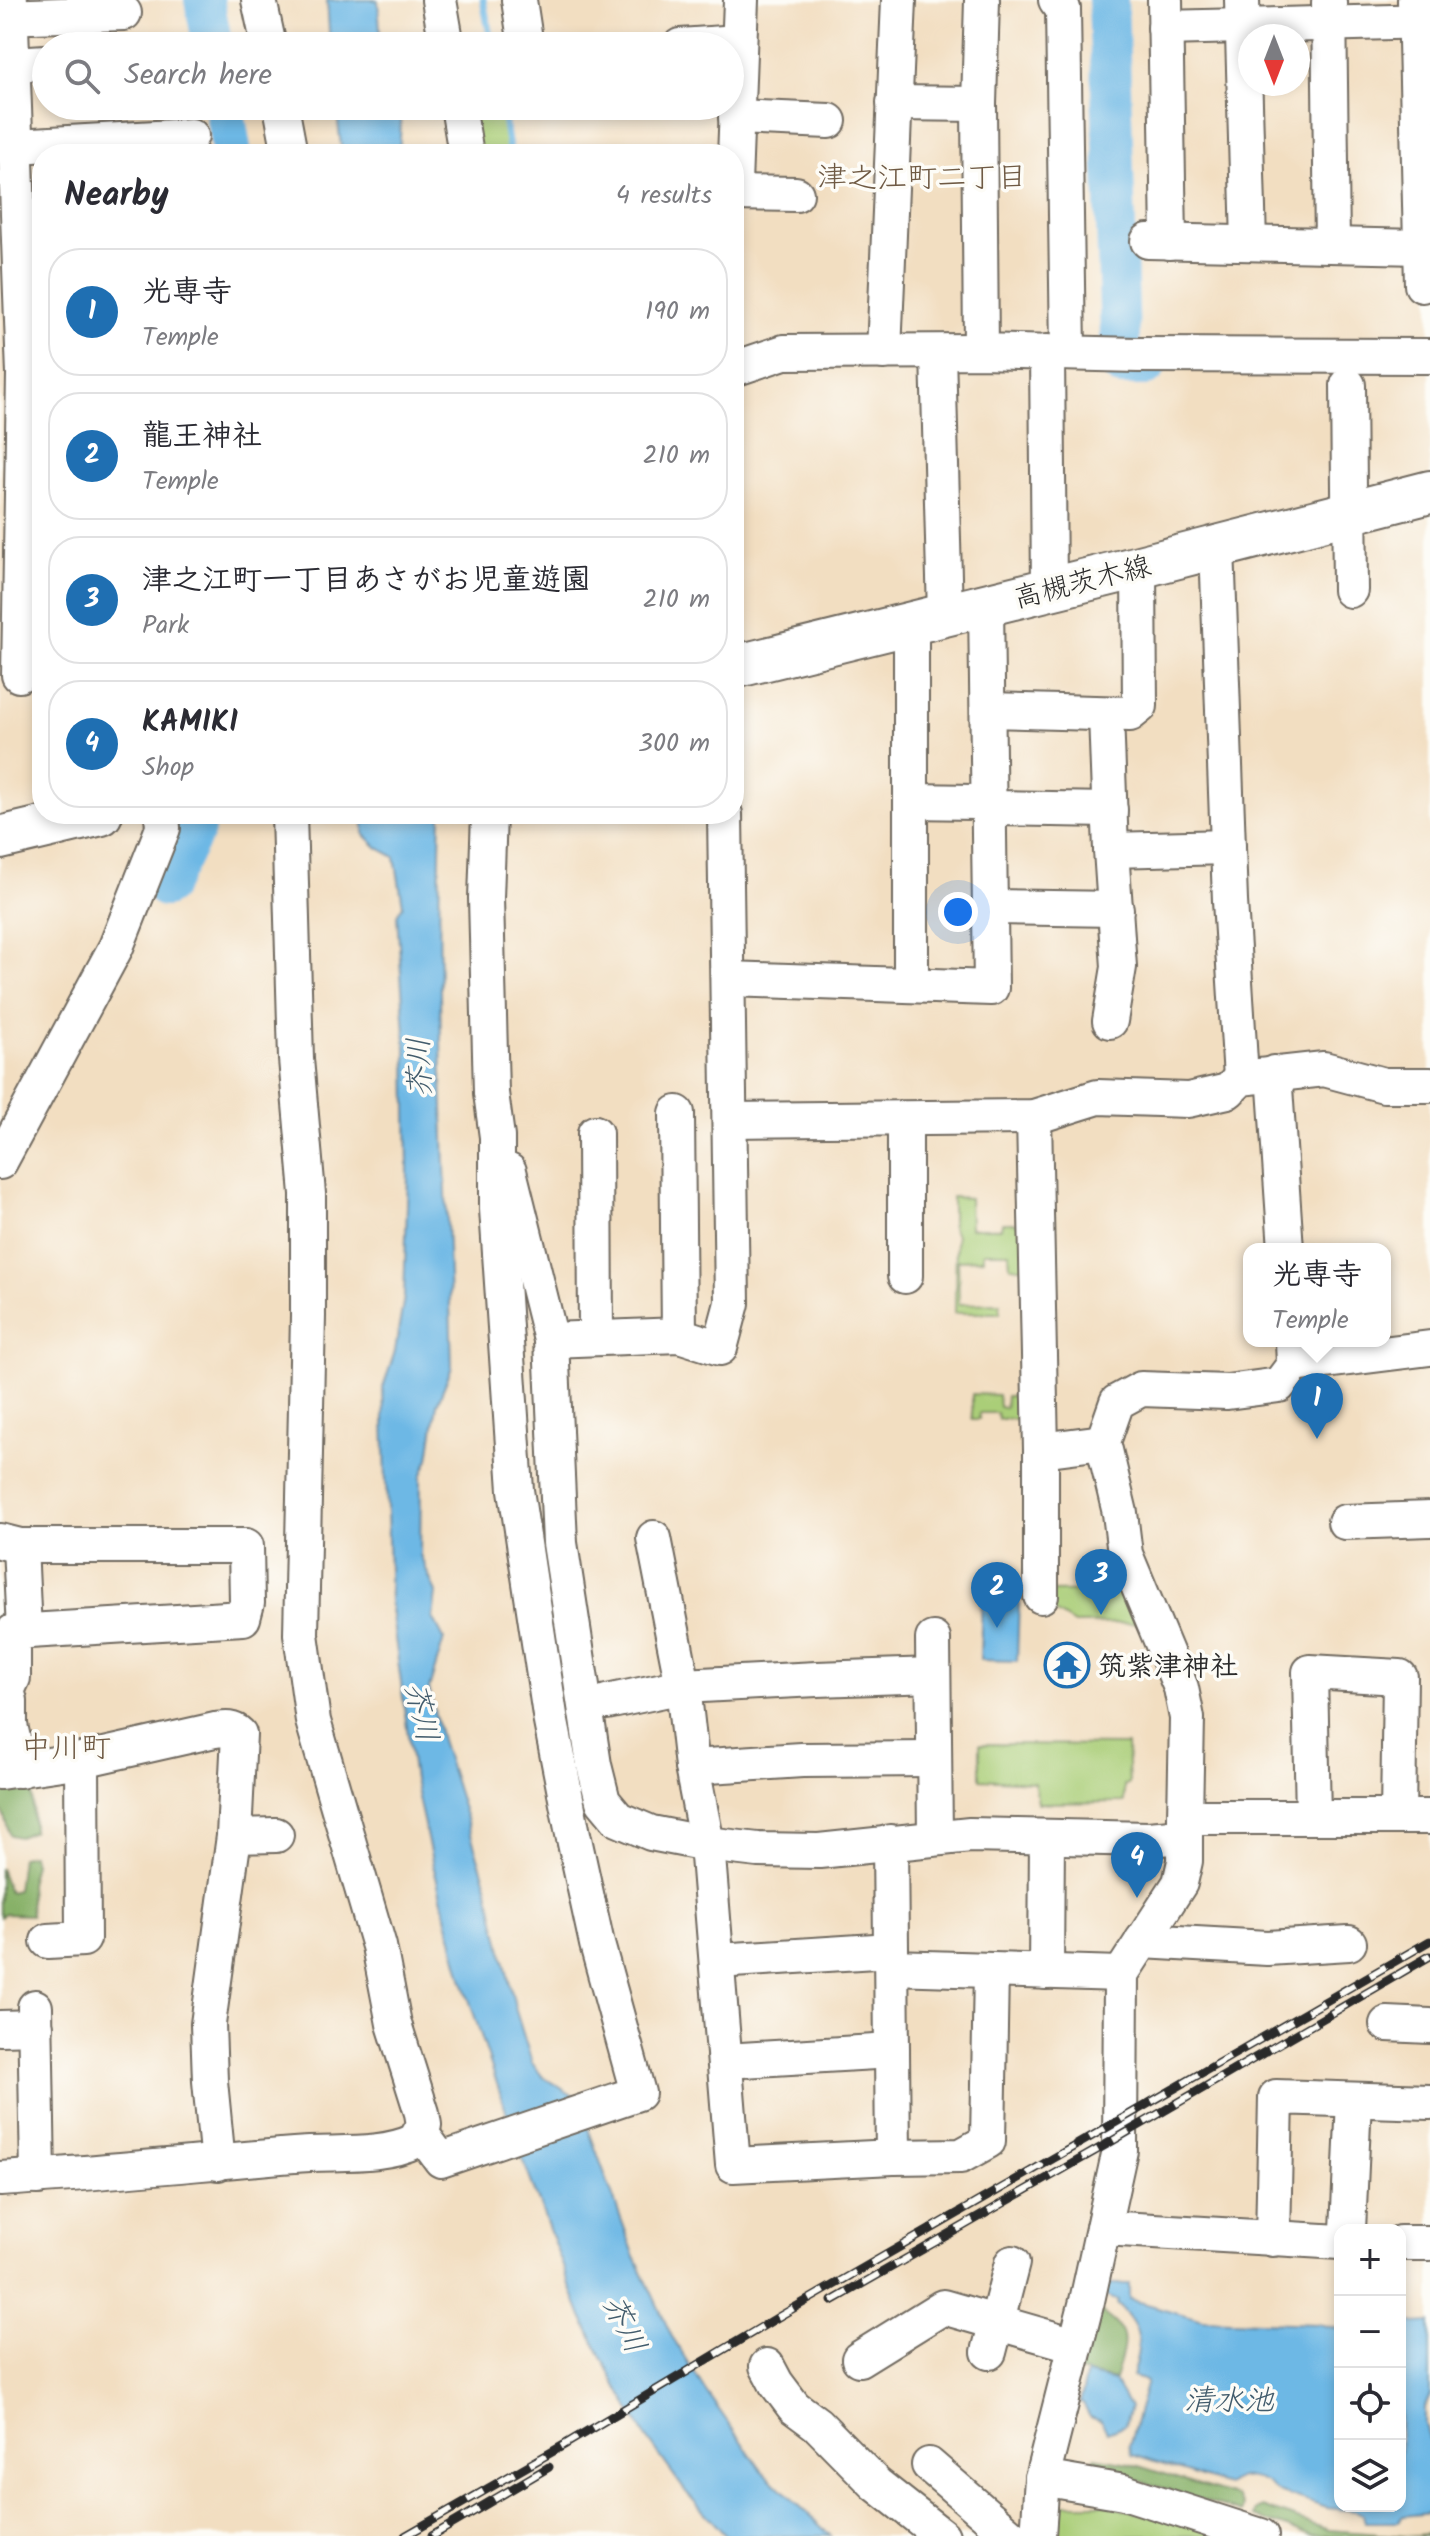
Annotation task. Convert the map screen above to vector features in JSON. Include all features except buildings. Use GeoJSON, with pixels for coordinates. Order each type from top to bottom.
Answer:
{"type":"FeatureCollection","features":[{"type":"Feature","properties":{"kind":"main road","name":"高槻茨木線"},"geometry":{"type":"LineString","coordinates":[[744,665],[1430,492]]}},
{"type":"Feature","properties":{"kind":"main road"},"geometry":{"type":"LineString","coordinates":[[0,838],[59,824]]}},
{"type":"Feature","properties":{"kind":"street"},"geometry":{"type":"LineString","coordinates":[[259,0],[266,32]]}},
{"type":"Feature","properties":{"kind":"street"},"geometry":{"type":"LineString","coordinates":[[439,0],[445,32]]}},
{"type":"Feature","properties":{"kind":"street"},"geometry":{"type":"LineString","coordinates":[[519,0],[524,32]]}},
{"type":"Feature","properties":{"kind":"street"},"geometry":{"type":"LineString","coordinates":[[739,32],[741,0]]}},
{"type":"Feature","properties":{"kind":"street"},"geometry":{"type":"LineString","coordinates":[[884,352],[899,0]]}},
{"type":"Feature","properties":{"kind":"street"},"geometry":{"type":"LineString","coordinates":[[981,351],[979,104],[982,0]]}},
{"type":"Feature","properties":{"kind":"street"},"geometry":{"type":"LineString","coordinates":[[1049,589],[1058,352],[1063,9],[1056,0]]}},
{"type":"Feature","properties":{"kind":"street"},"geometry":{"type":"LineString","coordinates":[[20,675],[22,375],[32,313],[30,220],[16,146],[29,63],[7,11],[124,13]]}},
{"type":"Feature","properties":{"kind":"street"},"geometry":{"type":"LineString","coordinates":[[1330,12],[1332,245]]}},
{"type":"Feature","properties":{"kind":"street"},"geometry":{"type":"LineString","coordinates":[[1243,13],[1249,243]]}},
{"type":"Feature","properties":{"kind":"street"},"geometry":{"type":"LineString","coordinates":[[1421,247],[1158,242],[1165,14],[1420,14],[1424,118],[1422,285]]}},
{"type":"Feature","properties":{"kind":"street"},"geometry":{"type":"LineString","coordinates":[[894,103],[979,104]]}},
{"type":"Feature","properties":{"kind":"street"},"geometry":{"type":"LineString","coordinates":[[744,117],[829,121]]}},
{"type":"Feature","properties":{"kind":"street"},"geometry":{"type":"LineString","coordinates":[[284,120],[288,144]]}},
{"type":"Feature","properties":{"kind":"street"},"geometry":{"type":"LineString","coordinates":[[460,120],[464,144]]}},
{"type":"Feature","properties":{"kind":"street"},"geometry":{"type":"LineString","coordinates":[[735,144],[736,120]]}},
{"type":"Feature","properties":{"kind":"street"},"geometry":{"type":"LineString","coordinates":[[51,144],[191,136]]}},
{"type":"Feature","properties":{"kind":"street"},"geometry":{"type":"LineString","coordinates":[[16,146],[32,145]]}},
{"type":"Feature","properties":{"kind":"street"},"geometry":{"type":"LineString","coordinates":[[744,193],[796,194]]}},
{"type":"Feature","properties":{"kind":"street"},"geometry":{"type":"LineString","coordinates":[[744,366],[784,352],[1430,356]]}},
{"type":"Feature","properties":{"kind":"street"},"geometry":{"type":"LineString","coordinates":[[911,985],[911,801],[928,619],[938,352]]}},
{"type":"Feature","properties":{"kind":"street"},"geometry":{"type":"LineString","coordinates":[[1348,385],[1350,590]]}},
{"type":"Feature","properties":{"kind":"street"},"geometry":{"type":"LineString","coordinates":[[1217,547],[1228,847],[1257,1075],[1285,1243]]}},
{"type":"Feature","properties":{"kind":"street"},"geometry":{"type":"LineString","coordinates":[[988,710],[1106,715],[1130,714],[1140,706],[1139,567]]}},
{"type":"Feature","properties":{"kind":"street"},"geometry":{"type":"LineString","coordinates":[[728,979],[991,988],[986,604]]}},
{"type":"Feature","properties":{"kind":"street"},"geometry":{"type":"LineString","coordinates":[[1106,715],[1119,967],[1110,1021]]}},
{"type":"Feature","properties":{"kind":"street"},"geometry":{"type":"LineString","coordinates":[[911,801],[975,802],[990,808],[1110,810]]}},
{"type":"Feature","properties":{"kind":"street"},"geometry":{"type":"LineString","coordinates":[[0,1162],[116,947],[163,824]]}},
{"type":"Feature","properties":{"kind":"street"},"geometry":{"type":"LineString","coordinates":[[0,2179],[390,2149],[415,2141],[424,2120],[394,2024],[379,1946],[313,1721],[301,1634],[308,1194],[296,1059],[289,824]]}},
{"type":"Feature","properties":{"kind":"street"},"geometry":{"type":"LineString","coordinates":[[421,2133],[441,2160],[638,2093],[597,1944],[573,1834],[551,1722],[516,1490],[497,1209],[497,1137],[491,1093],[486,898],[489,824]]}},
{"type":"Feature","properties":{"kind":"street"},"geometry":{"type":"LineString","coordinates":[[551,1340],[679,1335],[720,1348],[732,1303],[725,824]]}},
{"type":"Feature","properties":{"kind":"street"},"geometry":{"type":"LineString","coordinates":[[1111,850],[1228,847]]}},
{"type":"Feature","properties":{"kind":"street"},"geometry":{"type":"LineString","coordinates":[[991,907],[1116,909]]}},
{"type":"Feature","properties":{"kind":"street"},"geometry":{"type":"LineString","coordinates":[[679,1335],[669,1113],[905,1119],[1034,1117],[1098,1097],[1188,1100],[1228,1091],[1257,1075],[1324,1069],[1384,1085],[1430,1085]]}},
{"type":"Feature","properties":{"kind":"street"},"geometry":{"type":"LineString","coordinates":[[1034,1117],[1041,1596]]}},
{"type":"Feature","properties":{"kind":"street"},"geometry":{"type":"LineString","coordinates":[[905,1119],[905,1276]]}},
{"type":"Feature","properties":{"kind":"street"},"geometry":{"type":"LineString","coordinates":[[595,1133],[596,1338]]}},
{"type":"Feature","properties":{"kind":"street"},"geometry":{"type":"LineString","coordinates":[[497,1137],[525,1227],[551,1340],[560,1543],[594,1765],[603,1801],[618,1819],[651,1833],[707,1844],[758,1850],[819,1851],[935,1837],[1148,1839],[1184,1826],[1313,1817],[1414,1817],[1400,1677],[1310,1672],[1313,1817]]}},
{"type":"Feature","properties":{"kind":"street"},"geometry":{"type":"LineString","coordinates":[[1038,2536],[1042,2478],[1120,2150],[1121,1974],[1180,1883],[1185,1861],[1187,1718],[1181,1688],[1125,1554],[1120,1513],[1103,1442],[1117,1402],[1141,1389],[1227,1392],[1279,1385],[1294,1353],[1430,1348]]}},
{"type":"Feature","properties":{"kind":"street"},"geometry":{"type":"LineString","coordinates":[[1041,1450],[1103,1442]]}},
{"type":"Feature","properties":{"kind":"street"},"geometry":{"type":"LineString","coordinates":[[1345,1522],[1430,1519]]}},
{"type":"Feature","properties":{"kind":"street"},"geometry":{"type":"LineString","coordinates":[[654,1538],[683,1686],[692,1767],[707,1844],[733,2165],[961,2156],[988,2141],[991,1970]]}},
{"type":"Feature","properties":{"kind":"street"},"geometry":{"type":"LineString","coordinates":[[24,1631],[10,1543],[246,1546],[247,1603],[243,1618],[13,1632],[13,1678],[3,1690],[10,1701],[10,1771],[82,1760],[215,1730],[233,1729],[239,1734],[234,1836],[208,2024],[218,2163]]}},
{"type":"Feature","properties":{"kind":"street"},"geometry":{"type":"LineString","coordinates":[[933,1639],[935,1837]]}},
{"type":"Feature","properties":{"kind":"street"},"geometry":{"type":"LineString","coordinates":[[607,1702],[683,1686],[933,1675]]}},
{"type":"Feature","properties":{"kind":"street"},"geometry":{"type":"LineString","coordinates":[[692,1767],[802,1760],[933,1759]]}},
{"type":"Feature","properties":{"kind":"street"},"geometry":{"type":"LineString","coordinates":[[48,1941],[83,1939],[82,1760]]}},
{"type":"Feature","properties":{"kind":"street"},"geometry":{"type":"LineString","coordinates":[[573,1834],[638,1842],[651,1833]]}},
{"type":"Feature","properties":{"kind":"street"},"geometry":{"type":"LineString","coordinates":[[234,1836],[276,1835]]}},
{"type":"Feature","properties":{"kind":"street"},"geometry":{"type":"LineString","coordinates":[[1046,1972],[1047,1838]]}},
{"type":"Feature","properties":{"kind":"street"},"geometry":{"type":"LineString","coordinates":[[890,1842],[893,2157]]}},
{"type":"Feature","properties":{"kind":"street"},"geometry":{"type":"LineString","coordinates":[[1142,1941],[1267,1948],[1349,1943]]}},
{"type":"Feature","properties":{"kind":"street"},"geometry":{"type":"LineString","coordinates":[[717,1961],[891,1958],[991,1970],[1121,1974]]}},
{"type":"Feature","properties":{"kind":"street"},"geometry":{"type":"LineString","coordinates":[[0,2028],[35,2017],[38,2177]]}},
{"type":"Feature","properties":{"kind":"street"},"geometry":{"type":"LineString","coordinates":[[1387,2024],[1430,2026]]}},
{"type":"Feature","properties":{"kind":"street"},"geometry":{"type":"LineString","coordinates":[[725,2061],[892,2051]]}},
{"type":"Feature","properties":{"kind":"street"},"geometry":{"type":"LineString","coordinates":[[1273,2239],[1276,2097],[1430,2102]]}},
{"type":"Feature","properties":{"kind":"street"},"geometry":{"type":"LineString","coordinates":[[1348,2224],[1354,2100]]}},
{"type":"Feature","properties":{"kind":"street"},"geometry":{"type":"LineString","coordinates":[[1103,2228],[1334,2242]]}},
{"type":"Feature","properties":{"kind":"street"},"geometry":{"type":"LineString","coordinates":[[1406,2243],[1430,2243]]}},
{"type":"Feature","properties":{"kind":"street"},"geometry":{"type":"LineString","coordinates":[[992,2337],[1012,2263]]}},
{"type":"Feature","properties":{"kind":"street"},"geometry":{"type":"LineString","coordinates":[[875,2358],[943,2307],[992,2337],[1075,2345]]}},
{"type":"Feature","properties":{"kind":"street"},"geometry":{"type":"LineString","coordinates":[[767,2366],[794,2407],[817,2424],[876,2484],[942,2536]]}},
{"type":"Feature","properties":{"kind":"street"},"geometry":{"type":"LineString","coordinates":[[929,2465],[1011,2536]]}},
{"type":"Feature","properties":{"kind":"street"},"geometry":{"type":"LineString","coordinates":[[1042,2478],[1124,2492],[1261,2536]]}},
{"type":"Feature","properties":{"kind":"green space"},"geometry":{"type":"Polygon","coordinates":[[[466,120],[502,120],[506,144],[470,144],[466,120]]]}},
{"type":"Feature","properties":{"kind":"green space"},"geometry":{"type":"Polygon","coordinates":[[[952,1197],[969,1198],[970,1228],[1001,1228],[1002,1223],[1026,1223],[1028,1267],[1010,1267],[1009,1252],[983,1252],[983,1259],[958,1260],[959,1304],[1000,1303],[1000,1313],[955,1313],[956,1236],[952,1226],[952,1197]]]}},
{"type":"Feature","properties":{"kind":"green space"},"geometry":{"type":"Polygon","coordinates":[[[1021,1393],[1031,1393],[1031,1419],[998,1419],[997,1413],[980,1413],[979,1419],[972,1419],[972,1394],[998,1395],[999,1407],[1005,1408],[1006,1396],[1021,1396],[1021,1393]]]}},
{"type":"Feature","properties":{"kind":"green space"},"geometry":{"type":"Polygon","coordinates":[[[1131,1591],[1145,1623],[1074,1624],[1048,1608],[1048,1592],[1131,1591]]]}},
{"type":"Feature","properties":{"kind":"green space"},"geometry":{"type":"Polygon","coordinates":[[[980,1744],[1127,1745],[1129,1784],[1124,1785],[1124,1802],[1038,1803],[1034,1782],[980,1779],[980,1744]]]}},
{"type":"Feature","properties":{"kind":"green space"},"geometry":{"type":"Polygon","coordinates":[[[32,1779],[33,1831],[19,1837],[10,1835],[0,1804],[0,1781],[32,1779]]]}},
{"type":"Feature","properties":{"kind":"green space"},"geometry":{"type":"Polygon","coordinates":[[[32,1855],[34,1863],[29,1884],[31,1915],[5,1914],[0,1917],[0,1868],[9,1892],[17,1890],[21,1857],[32,1855]]]}},
{"type":"Feature","properties":{"kind":"green space"},"geometry":{"type":"Polygon","coordinates":[[[1094,2307],[1121,2331],[1122,2354],[1115,2380],[1079,2372],[1094,2307]]]}},
{"type":"Feature","properties":{"kind":"green space"},"geometry":{"type":"Polygon","coordinates":[[[1095,2457],[1129,2463],[1238,2497],[1243,2506],[1242,2513],[1091,2469],[1095,2457]]]}},
{"type":"Feature","properties":{"kind":"green space"},"geometry":{"type":"Polygon","coordinates":[[[1058,2504],[1104,2504],[1234,2536],[1051,2536],[1053,2508],[1058,2504]]]}},
{"type":"Feature","properties":{"kind":"green space"},"geometry":{"type":"Polygon","coordinates":[[[1262,2507],[1329,2530],[1405,2536],[1312,2536],[1254,2517],[1256,2510],[1262,2507]]]}},
{"type":"Feature","properties":{"kind":"water"},"geometry":{"type":"Polygon","coordinates":[[[327,0],[378,0],[380,32],[329,32],[327,0]]]}},
{"type":"Feature","properties":{"kind":"water"},"geometry":{"type":"Polygon","coordinates":[[[338,120],[400,120],[400,144],[341,144],[338,120]]]}},
{"type":"Feature","properties":{"kind":"water","name":"芥川"},"geometry":{"type":"Polygon","coordinates":[[[364,824],[441,824],[441,1021],[452,1367],[437,1404],[429,1459],[421,1476],[420,1555],[436,1593],[433,1618],[444,1639],[429,1689],[441,1740],[487,1885],[516,2011],[532,2063],[543,2077],[577,2098],[634,2254],[673,2339],[705,2390],[760,2468],[831,2536],[726,2536],[686,2492],[645,2435],[582,2317],[517,2144],[462,1978],[414,1780],[390,1601],[383,1388],[395,1351],[404,1297],[408,1173],[406,1048],[397,915],[403,905],[395,857],[378,848],[364,834],[364,824]]]}},
{"type":"Feature","properties":{"kind":"water"},"geometry":{"type":"Polygon","coordinates":[[[982,1598],[1019,1599],[1017,1661],[980,1660],[982,1598]]]}},
{"type":"Feature","properties":{"kind":"water","name":"清水池"},"geometry":{"type":"Polygon","coordinates":[[[1109,2284],[1129,2284],[1129,2299],[1203,2320],[1318,2324],[1334,2328],[1334,2509],[1275,2491],[1258,2479],[1239,2479],[1227,2485],[1132,2455],[1129,2446],[1147,2381],[1132,2377],[1138,2337],[1132,2321],[1117,2304],[1118,2301],[1104,2295],[1109,2284]]]}},
{"type":"Feature","properties":{"kind":"water","name":"清水池"},"geometry":{"type":"Polygon","coordinates":[[[1430,2322],[1430,2395],[1425,2407],[1425,2424],[1430,2441],[1430,2513],[1403,2516],[1398,2522],[1365,2522],[1363,2515],[1358,2512],[1406,2512],[1406,2324],[1430,2322]]]}},
{"type":"Feature","properties":{"kind":"water"},"geometry":{"type":"Polygon","coordinates":[[[1087,2374],[1114,2381],[1130,2407],[1125,2425],[1107,2432],[1101,2421],[1090,2417],[1080,2403],[1087,2374]]]}},
{"type":"Feature","properties":{"kind":"waterway"},"geometry":{"type":"LineString","coordinates":[[204,0],[210,32]]}},
{"type":"Feature","properties":{"kind":"waterway"},"geometry":{"type":"LineString","coordinates":[[483,0],[489,32]]}},
{"type":"Feature","properties":{"kind":"waterway"},"geometry":{"type":"LineString","coordinates":[[1108,0],[1121,366],[1146,366]]}},
{"type":"Feature","properties":{"kind":"waterway"},"geometry":{"type":"LineString","coordinates":[[226,120],[230,144]]}},
{"type":"Feature","properties":{"kind":"waterway"},"geometry":{"type":"LineString","coordinates":[[504,120],[508,144]]}},
{"type":"Feature","properties":{"kind":"waterway"},"geometry":{"type":"LineString","coordinates":[[165,887],[195,829]]}},
{"type":"Feature","properties":{"kind":"railway"},"geometry":{"type":"LineString","coordinates":[[405,2536],[1430,1941]]}},
{"type":"Feature","properties":{"kind":"railway"},"geometry":{"type":"LineString","coordinates":[[832,2301],[1430,1956]]}},
{"type":"Feature","properties":{"kind":"railway"},"geometry":{"type":"LineString","coordinates":[[432,2536],[549,2467]]}},
{"type":"Feature","properties":{"kind":"place","name":"光専寺"},"geometry":{"type":"Point","coordinates":[1317,1439]}},
{"type":"Feature","properties":{"kind":"place","name":"津之江町一丁目あさがお児童遊園"},"geometry":{"type":"Point","coordinates":[1101,1615]}},
{"type":"Feature","properties":{"kind":"place","name":"龍王神社"},"geometry":{"type":"Point","coordinates":[997,1628]}},
{"type":"Feature","properties":{"kind":"place","name":"筑紫津神社"},"geometry":{"type":"Point","coordinates":[1067,1665]}},
{"type":"Feature","properties":{"kind":"place","name":"KAMIKI"},"geometry":{"type":"Point","coordinates":[1137,1898]}},
{"type":"Feature","properties":{"kind":"district","name":"津之江町二丁目"},"geometry":{"type":"Point","coordinates":[922,177]}},
{"type":"Feature","properties":{"kind":"district","name":"中川町"},"geometry":{"type":"Point","coordinates":[66,1747]}}]}
